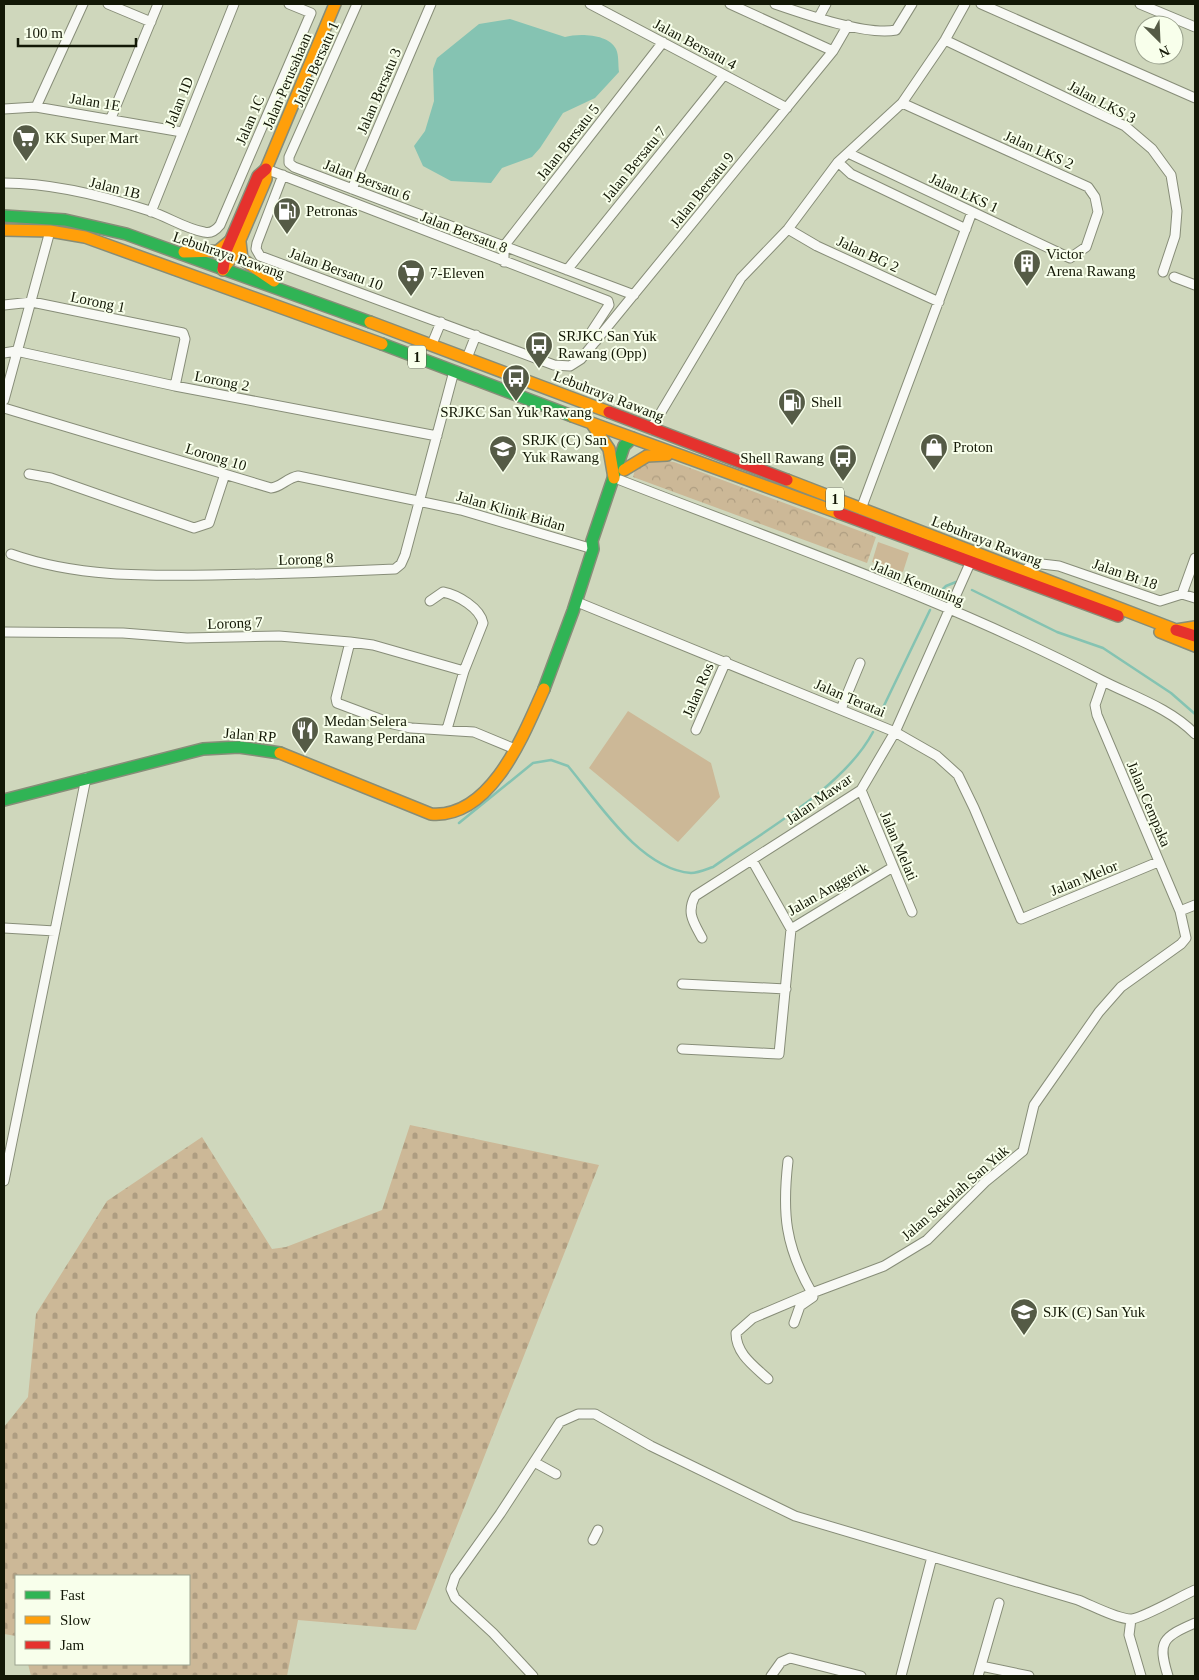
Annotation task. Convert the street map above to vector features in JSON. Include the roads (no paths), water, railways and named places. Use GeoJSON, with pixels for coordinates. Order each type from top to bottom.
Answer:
{"type":"FeatureCollection","features":[{"type":"Feature","properties":{"kind":"main road","name":"Jalan Perusahaan"},"geometry":{"type":"LineString","coordinates":[[223,270],[226,251],[235,241],[266,180],[266,169],[335,4]]}},
{"type":"Feature","properties":{"kind":"main road","name":"Lebuhraya Rawang"},"geometry":{"type":"LineString","coordinates":[[4,216],[56,217],[88,223],[295,294],[432,344],[1195,636]]}},
{"type":"Feature","properties":{"kind":"main road","name":"Lebuhraya Rawang"},"geometry":{"type":"LineString","coordinates":[[4,230],[50,231],[85,237],[454,371],[678,456],[971,561],[1195,646]]}},
{"type":"Feature","properties":{"kind":"main road"},"geometry":{"type":"LineString","coordinates":[[174,252],[218,251],[235,241],[245,263],[295,294]]}},
{"type":"Feature","properties":{"kind":"main road"},"geometry":{"type":"LineString","coordinates":[[194,276],[210,276],[223,270],[226,277],[243,294]]}},
{"type":"Feature","properties":{"kind":"main road"},"geometry":{"type":"LineString","coordinates":[[515,749],[560,649],[594,549],[592,541],[631,449],[633,429],[624,418]]}},
{"type":"Feature","properties":{"kind":"main road"},"geometry":{"type":"LineString","coordinates":[[590,422],[609,444],[619,476]]}},
{"type":"Feature","properties":{"kind":"main road"},"geometry":{"type":"LineString","coordinates":[[632,438],[664,434]]}},
{"type":"Feature","properties":{"kind":"main road"},"geometry":{"type":"LineString","coordinates":[[619,476],[647,456],[678,456]]}},
{"type":"Feature","properties":{"kind":"main road"},"geometry":{"type":"LineString","coordinates":[[1176,630],[1195,626]]}},
{"type":"Feature","properties":{"kind":"main road","name":"Jalan RP"},"geometry":{"type":"LineString","coordinates":[[4,800],[203,749],[239,747],[278,752],[431,814],[444,816],[472,804],[483,794],[515,749]]}},
{"type":"Feature","properties":{"kind":"street"},"geometry":{"type":"LineString","coordinates":[[36,107],[82,4]]}},
{"type":"Feature","properties":{"kind":"street"},"geometry":{"type":"LineString","coordinates":[[108,4],[151,22]]}},
{"type":"Feature","properties":{"kind":"street"},"geometry":{"type":"LineString","coordinates":[[111,118],[158,4]]}},
{"type":"Feature","properties":{"kind":"street","name":"Jalan 1D"},"geometry":{"type":"LineString","coordinates":[[152,212],[234,4]]}},
{"type":"Feature","properties":{"kind":"street","name":"Jalan 1C"},"geometry":{"type":"LineString","coordinates":[[215,231],[220,225],[311,13],[289,4]]}},
{"type":"Feature","properties":{"kind":"street","name":"Jalan Bersatu 1"},"geometry":{"type":"LineString","coordinates":[[289,163],[289,157],[357,4]]}},
{"type":"Feature","properties":{"kind":"street","name":"Jalan Bersatu 3"},"geometry":{"type":"LineString","coordinates":[[352,189],[431,4]]}},
{"type":"Feature","properties":{"kind":"street","name":"Jalan Bersatu 4"},"geometry":{"type":"LineString","coordinates":[[590,4],[787,108]]}},
{"type":"Feature","properties":{"kind":"street"},"geometry":{"type":"LineString","coordinates":[[730,4],[833,51]]}},
{"type":"Feature","properties":{"kind":"street"},"geometry":{"type":"LineString","coordinates":[[775,4],[848,25],[884,33],[896,30],[912,4]]}},
{"type":"Feature","properties":{"kind":"street"},"geometry":{"type":"LineString","coordinates":[[819,17],[826,4]]}},
{"type":"Feature","properties":{"kind":"street"},"geometry":{"type":"LineString","coordinates":[[651,428],[741,278],[788,229],[838,162],[902,104],[945,40],[965,4]]}},
{"type":"Feature","properties":{"kind":"street"},"geometry":{"type":"LineString","coordinates":[[981,4],[1195,98]]}},
{"type":"Feature","properties":{"kind":"street"},"geometry":{"type":"LineString","coordinates":[[1140,4],[1195,26]]}},
{"type":"Feature","properties":{"kind":"street","name":"Jalan Bersatu 9"},"geometry":{"type":"LineString","coordinates":[[570,366],[581,359],[787,108],[833,51],[848,25]]}},
{"type":"Feature","properties":{"kind":"street","name":"Jalan LKS 3"},"geometry":{"type":"LineString","coordinates":[[945,40],[1125,126],[1152,149],[1171,175],[1177,211],[1174,236],[1162,272]]}},
{"type":"Feature","properties":{"kind":"street","name":"Jalan Bersatu 5"},"geometry":{"type":"LineString","coordinates":[[504,246],[663,42]]}},
{"type":"Feature","properties":{"kind":"street","name":"Jalan Bersatu 7"},"geometry":{"type":"LineString","coordinates":[[567,270],[724,75]]}},
{"type":"Feature","properties":{"kind":"street","name":"Jalan LKS 2"},"geometry":{"type":"LineString","coordinates":[[902,104],[1088,186],[1095,197],[1098,212],[1086,247],[1070,258]]}},
{"type":"Feature","properties":{"kind":"street","name":"Jalan 1E"},"geometry":{"type":"LineString","coordinates":[[4,109],[36,107],[111,118],[182,132]]}},
{"type":"Feature","properties":{"kind":"street","name":"Jalan LKS 1"},"geometry":{"type":"LineString","coordinates":[[848,152],[1070,258]]}},
{"type":"Feature","properties":{"kind":"street"},"geometry":{"type":"LineString","coordinates":[[838,162],[851,174],[966,229]]}},
{"type":"Feature","properties":{"kind":"street","name":"Jalan Bersatu 6"},"geometry":{"type":"LineString","coordinates":[[289,163],[294,167],[634,295]]}},
{"type":"Feature","properties":{"kind":"street","name":"Jalan Bersatu 8"},"geometry":{"type":"LineString","coordinates":[[266,169],[608,301],[610,305],[590,334],[596,341]]}},
{"type":"Feature","properties":{"kind":"street","name":"Jalan Bersatu 10"},"geometry":{"type":"LineString","coordinates":[[283,175],[257,243],[256,249],[260,256],[554,365],[570,366]]}},
{"type":"Feature","properties":{"kind":"street","name":"Jalan 1B"},"geometry":{"type":"LineString","coordinates":[[4,183],[30,183],[108,199],[152,212],[205,233],[215,231]]}},
{"type":"Feature","properties":{"kind":"street"},"geometry":{"type":"LineString","coordinates":[[861,509],[972,212]]}},
{"type":"Feature","properties":{"kind":"street","name":"Jalan BG 2"},"geometry":{"type":"LineString","coordinates":[[788,229],[817,246],[939,302]]}},
{"type":"Feature","properties":{"kind":"street"},"geometry":{"type":"LineString","coordinates":[[4,400],[50,231]]}},
{"type":"Feature","properties":{"kind":"street"},"geometry":{"type":"LineString","coordinates":[[504,246],[504,262]]}},
{"type":"Feature","properties":{"kind":"street"},"geometry":{"type":"LineString","coordinates":[[1174,276],[1195,285]]}},
{"type":"Feature","properties":{"kind":"street","name":"Lorong 1"},"geometry":{"type":"LineString","coordinates":[[4,305],[32,302],[183,333],[185,336],[174,386]]}},
{"type":"Feature","properties":{"kind":"street"},"geometry":{"type":"LineString","coordinates":[[432,344],[441,322]]}},
{"type":"Feature","properties":{"kind":"street"},"geometry":{"type":"LineString","coordinates":[[468,358],[476,335]]}},
{"type":"Feature","properties":{"kind":"street","name":"Lorong 2"},"geometry":{"type":"LineString","coordinates":[[4,352],[16,351],[174,386],[436,436]]}},
{"type":"Feature","properties":{"kind":"street","name":"Lorong 8"},"geometry":{"type":"LineString","coordinates":[[12,554],[47,565],[88,572],[141,576],[395,569],[401,564],[405,555],[454,371]]}},
{"type":"Feature","properties":{"kind":"street","name":"Lorong 10"},"geometry":{"type":"LineString","coordinates":[[4,408],[271,488],[277,488],[287,480],[298,476],[420,501]]}},
{"type":"Feature","properties":{"kind":"street"},"geometry":{"type":"LineString","coordinates":[[29,474],[51,478],[194,528],[209,523],[225,474]]}},
{"type":"Feature","properties":{"kind":"street","name":"Jalan Kemuning"},"geometry":{"type":"LineString","coordinates":[[619,476],[951,610],[1061,659],[1103,682],[1166,712],[1195,734]]}},
{"type":"Feature","properties":{"kind":"street","name":"Jalan Klinik Bidan"},"geometry":{"type":"LineString","coordinates":[[420,501],[461,510],[594,549]]}},
{"type":"Feature","properties":{"kind":"street"},"geometry":{"type":"LineString","coordinates":[[1195,558],[1182,594],[1195,598]]}},
{"type":"Feature","properties":{"kind":"street","name":"Jalan Mawar"},"geometry":{"type":"LineString","coordinates":[[702,938],[690,915],[691,904],[696,896],[861,790],[895,732],[951,610],[971,561]]}},
{"type":"Feature","properties":{"kind":"street","name":"Jalan Bt 18"},"geometry":{"type":"LineString","coordinates":[[1025,571],[1033,563],[1059,566],[1160,601],[1182,594]]}},
{"type":"Feature","properties":{"kind":"street"},"geometry":{"type":"LineString","coordinates":[[430,601],[443,592],[449,593],[476,609],[482,616],[483,623],[464,671],[447,729]]}},
{"type":"Feature","properties":{"kind":"street","name":"Jalan Teratai"},"geometry":{"type":"LineString","coordinates":[[577,602],[726,661],[895,732],[937,756],[958,775],[1021,919]]}},
{"type":"Feature","properties":{"kind":"street","name":"Lorong 7"},"geometry":{"type":"LineString","coordinates":[[4,632],[123,633],[188,638],[279,636],[350,642],[373,645],[464,671]]}},
{"type":"Feature","properties":{"kind":"street"},"geometry":{"type":"LineString","coordinates":[[350,642],[336,698],[337,703],[411,728],[474,732],[515,749]]}},
{"type":"Feature","properties":{"kind":"street","name":"Jalan Ros"},"geometry":{"type":"LineString","coordinates":[[696,730],[726,661]]}},
{"type":"Feature","properties":{"kind":"street"},"geometry":{"type":"LineString","coordinates":[[840,709],[860,663]]}},
{"type":"Feature","properties":{"kind":"street","name":"Jalan Cempaka"},"geometry":{"type":"LineString","coordinates":[[1103,682],[1095,705],[1097,715],[1180,911],[1186,938]]}},
{"type":"Feature","properties":{"kind":"street"},"geometry":{"type":"LineString","coordinates":[[4,1181],[86,778]]}},
{"type":"Feature","properties":{"kind":"street","name":"Jalan Melati"},"geometry":{"type":"LineString","coordinates":[[861,790],[912,912]]}},
{"type":"Feature","properties":{"kind":"street","name":"Jalan Anggerik"},"geometry":{"type":"LineString","coordinates":[[752,860],[791,930],[894,867]]}},
{"type":"Feature","properties":{"kind":"street","name":"Jalan Melor"},"geometry":{"type":"LineString","coordinates":[[1021,919],[1158,862]]}},
{"type":"Feature","properties":{"kind":"street"},"geometry":{"type":"LineString","coordinates":[[1180,911],[1195,905]]}},
{"type":"Feature","properties":{"kind":"street"},"geometry":{"type":"LineString","coordinates":[[4,928],[55,930]]}},
{"type":"Feature","properties":{"kind":"street"},"geometry":{"type":"LineString","coordinates":[[682,1049],[779,1054],[791,930]]}},
{"type":"Feature","properties":{"kind":"street","name":"Jalan Sekolah San Yuk"},"geometry":{"type":"LineString","coordinates":[[768,1380],[746,1359],[736,1342],[736,1333],[753,1318],[884,1266],[913,1249],[944,1224],[985,1182],[1023,1151],[1034,1105],[1099,1012],[1121,987],[1186,938]]}},
{"type":"Feature","properties":{"kind":"street"},"geometry":{"type":"LineString","coordinates":[[682,984],[786,990]]}},
{"type":"Feature","properties":{"kind":"street"},"geometry":{"type":"LineString","coordinates":[[788,1160],[784,1195],[786,1225],[794,1256],[815,1292],[800,1306],[794,1323]]}},
{"type":"Feature","properties":{"kind":"street"},"geometry":{"type":"LineString","coordinates":[[533,1676],[493,1633],[456,1598],[452,1589],[455,1577],[560,1422],[578,1414],[595,1414],[651,1446],[795,1516],[1078,1600],[1131,1619],[1195,1590]]}},
{"type":"Feature","properties":{"kind":"street"},"geometry":{"type":"LineString","coordinates":[[534,1462],[556,1474]]}},
{"type":"Feature","properties":{"kind":"street"},"geometry":{"type":"LineString","coordinates":[[593,1540],[598,1530]]}},
{"type":"Feature","properties":{"kind":"street"},"geometry":{"type":"LineString","coordinates":[[901,1676],[932,1557]]}},
{"type":"Feature","properties":{"kind":"street"},"geometry":{"type":"LineString","coordinates":[[978,1676],[998,1603]]}},
{"type":"Feature","properties":{"kind":"street"},"geometry":{"type":"LineString","coordinates":[[1131,1619],[1129,1635],[1141,1676]]}},
{"type":"Feature","properties":{"kind":"street"},"geometry":{"type":"LineString","coordinates":[[1168,1676],[1162,1657],[1163,1644],[1174,1632],[1195,1623]]}},
{"type":"Feature","properties":{"kind":"street"},"geometry":{"type":"LineString","coordinates":[[771,1676],[781,1662],[790,1658],[861,1676]]}},
{"type":"Feature","properties":{"kind":"street"},"geometry":{"type":"LineString","coordinates":[[982,1666],[1029,1676]]}},
{"type":"Feature","properties":{"kind":"water"},"geometry":{"type":"Polygon","coordinates":[[[510,19],[565,37],[585,35],[607,40],[617,51],[619,72],[595,98],[563,113],[532,157],[502,168],[491,183],[451,181],[423,166],[414,146],[425,131],[434,101],[433,69],[437,58],[479,24],[510,19]]]}},
{"type":"Feature","properties":{"kind":"waterway"},"geometry":{"type":"LineString","coordinates":[[938,594],[946,586],[956,582]]}},
{"type":"Feature","properties":{"kind":"waterway"},"geometry":{"type":"LineString","coordinates":[[972,590],[1057,632],[1103,648],[1171,693],[1195,714]]}},
{"type":"Feature","properties":{"kind":"waterway"},"geometry":{"type":"LineString","coordinates":[[879,716],[930,610]]}},
{"type":"Feature","properties":{"kind":"waterway"},"geometry":{"type":"LineString","coordinates":[[459,823],[533,763],[551,760],[568,766],[622,832],[654,860],[672,869],[691,873],[697,872],[713,867],[801,807],[843,771],[860,752],[873,732]]}},
{"type":"Feature","properties":{"kind":"place","name":"KK Super Mart"},"geometry":{"type":"Point","coordinates":[26,162]}},
{"type":"Feature","properties":{"kind":"place","name":"Petronas"},"geometry":{"type":"Point","coordinates":[287,235]}},
{"type":"Feature","properties":{"kind":"place","name":"Victor Arena Rawang"},"geometry":{"type":"Point","coordinates":[1027,287]}},
{"type":"Feature","properties":{"kind":"place","name":"7-Eleven"},"geometry":{"type":"Point","coordinates":[411,297]}},
{"type":"Feature","properties":{"kind":"place","name":"SRJKC San Yuk Rawang (Opp)"},"geometry":{"type":"Point","coordinates":[539,369]}},
{"type":"Feature","properties":{"kind":"place","name":"SRJKC San Yuk Rawang"},"geometry":{"type":"Point","coordinates":[516,402]}},
{"type":"Feature","properties":{"kind":"place","name":"Shell"},"geometry":{"type":"Point","coordinates":[792,426]}},
{"type":"Feature","properties":{"kind":"place","name":"Proton"},"geometry":{"type":"Point","coordinates":[934,471]}},
{"type":"Feature","properties":{"kind":"place","name":"SRJK (C) San Yuk Rawang"},"geometry":{"type":"Point","coordinates":[503,473]}},
{"type":"Feature","properties":{"kind":"place","name":"Shell Rawang"},"geometry":{"type":"Point","coordinates":[843,482]}},
{"type":"Feature","properties":{"kind":"place","name":"Medan Selera Rawang Perdana"},"geometry":{"type":"Point","coordinates":[305,754]}},
{"type":"Feature","properties":{"kind":"place","name":"SJK (C) San Yuk"},"geometry":{"type":"Point","coordinates":[1024,1336]}}]}
